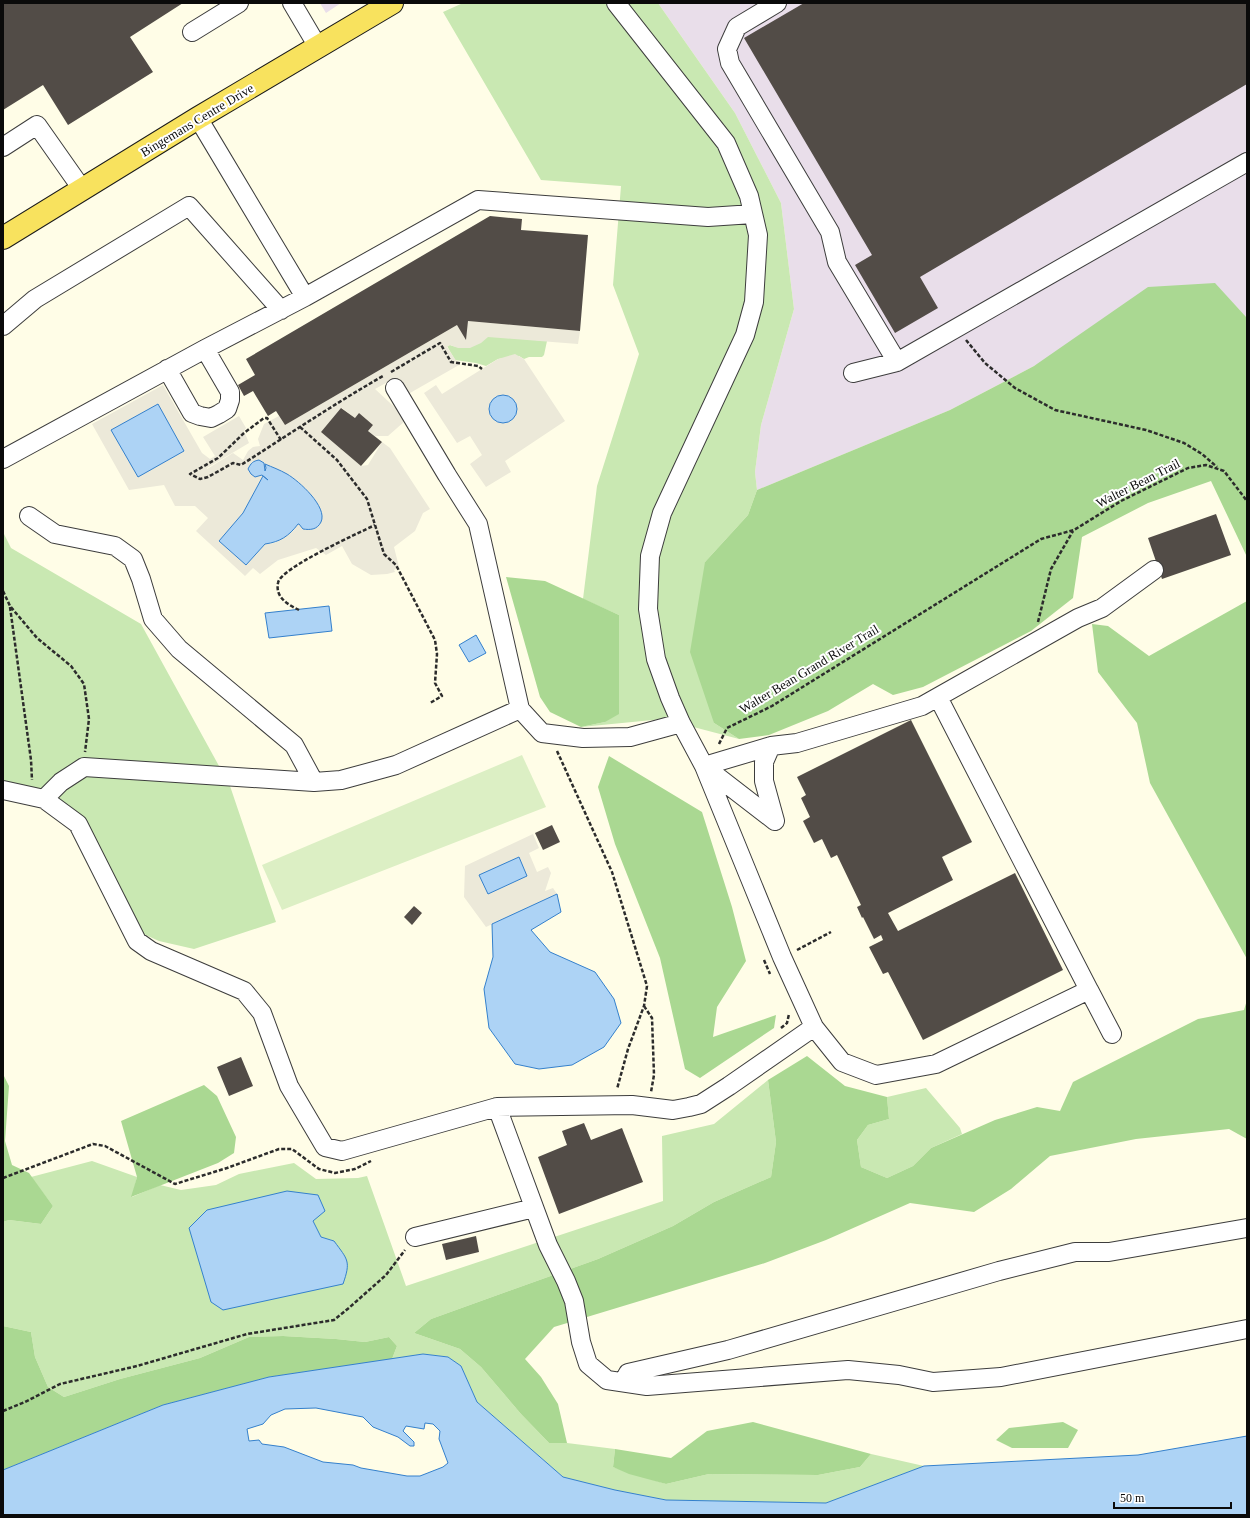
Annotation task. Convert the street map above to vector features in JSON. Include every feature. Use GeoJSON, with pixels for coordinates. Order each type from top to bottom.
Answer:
{"type":"FeatureCollection","features":[{"type":"Feature","properties":{"kind":"main road","name":"Bingemans Centre Drive"},"geometry":{"type":"LineString","coordinates":[[3,238],[198,118],[318,47],[369,9],[392,3]]}},
{"type":"Feature","properties":{"kind":"lane"},"geometry":{"type":"LineString","coordinates":[[192,32],[239,3]]}},
{"type":"Feature","properties":{"kind":"lane"},"geometry":{"type":"LineString","coordinates":[[292,3],[318,47]]}},
{"type":"Feature","properties":{"kind":"lane"},"geometry":{"type":"LineString","coordinates":[[616,3],[726,144],[749,196],[758,235],[754,302],[745,336],[662,513],[650,556],[648,608],[656,659],[670,698],[681,723],[704,766],[782,957],[814,1027],[842,1062],[876,1075],[936,1064],[1089,990]]}},
{"type":"Feature","properties":{"kind":"lane"},"geometry":{"type":"LineString","coordinates":[[777,3],[737,27],[727,48],[730,63],[830,232],[837,262],[896,362]]}},
{"type":"Feature","properties":{"kind":"lane"},"geometry":{"type":"LineString","coordinates":[[198,118],[305,297]]}},
{"type":"Feature","properties":{"kind":"lane"},"geometry":{"type":"LineString","coordinates":[[3,147],[37,125],[82,189]]}},
{"type":"Feature","properties":{"kind":"lane"},"geometry":{"type":"LineString","coordinates":[[853,373],[896,362],[1247,162]]}},
{"type":"Feature","properties":{"kind":"lane"},"geometry":{"type":"LineString","coordinates":[[3,459],[167,369],[282,310],[478,200],[708,217],[753,214]]}},
{"type":"Feature","properties":{"kind":"lane"},"geometry":{"type":"LineString","coordinates":[[3,326],[35,299],[189,206],[282,310]]}},
{"type":"Feature","properties":{"kind":"lane"},"geometry":{"type":"LineString","coordinates":[[167,369],[192,413],[211,418],[219,414],[227,409],[230,400],[230,392],[205,349]]}},
{"type":"Feature","properties":{"kind":"lane"},"geometry":{"type":"LineString","coordinates":[[395,388],[478,524],[520,709],[542,733],[583,738],[630,737],[681,723]]}},
{"type":"Feature","properties":{"kind":"lane"},"geometry":{"type":"LineString","coordinates":[[29,516],[55,534],[115,546],[133,559],[141,579],[153,619],[179,649],[294,745],[314,782]]}},
{"type":"Feature","properties":{"kind":"lane"},"geometry":{"type":"LineString","coordinates":[[704,766],[771,746],[797,744],[922,706],[1078,618],[1102,608],[1154,570]]}},
{"type":"Feature","properties":{"kind":"lane"},"geometry":{"type":"LineString","coordinates":[[938,697],[1112,1034]]}},
{"type":"Feature","properties":{"kind":"lane"},"geometry":{"type":"LineString","coordinates":[[38,798],[84,767],[314,782],[341,780],[396,765],[520,709]]}},
{"type":"Feature","properties":{"kind":"lane"},"geometry":{"type":"LineString","coordinates":[[704,766],[775,821],[764,780],[764,762],[771,746]]}},
{"type":"Feature","properties":{"kind":"lane"},"geometry":{"type":"LineString","coordinates":[[3,790],[38,798],[78,824],[137,941],[151,951],[244,991],[262,1013],[289,1086],[325,1147],[342,1151],[497,1107],[632,1105],[673,1110],[701,1104],[730,1086],[814,1027]]}},
{"type":"Feature","properties":{"kind":"lane"},"geometry":{"type":"LineString","coordinates":[[497,1107],[548,1245],[574,1301],[581,1342],[588,1364],[607,1380],[647,1386],[848,1370],[899,1375],[933,1382],[967,1380],[1000,1377],[1247,1329]]}},
{"type":"Feature","properties":{"kind":"lane"},"geometry":{"type":"LineString","coordinates":[[415,1237],[534,1208]]}},
{"type":"Feature","properties":{"kind":"lane"},"geometry":{"type":"LineString","coordinates":[[623,1382],[628,1373],[728,1350],[992,1273],[1075,1252],[1109,1252],[1247,1228]]}},
{"type":"Feature","properties":{"kind":"path"},"geometry":{"type":"LineString","coordinates":[[956,328],[985,363],[1015,388],[1055,410],[1152,432],[1184,443],[1202,454],[1217,468],[1224,471],[1247,501]]}},
{"type":"Feature","properties":{"kind":"path"},"geometry":{"type":"LineString","coordinates":[[281,440],[270,421],[267,418],[264,418],[244,432],[218,458],[190,474],[200,479],[208,477],[233,463],[241,465],[281,440],[300,428],[338,402],[440,343],[451,362],[478,366],[482,369]]}},
{"type":"Feature","properties":{"kind":"path"},"geometry":{"type":"LineString","coordinates":[[300,428],[337,460],[367,499],[384,554],[396,565],[435,640],[437,654],[435,683],[442,696],[430,703]]}},
{"type":"Feature","properties":{"kind":"path","name":"Walter Bean Trail"},"geometry":{"type":"LineString","coordinates":[[1074,530],[1122,501],[1188,468],[1206,465],[1217,468]]}},
{"type":"Feature","properties":{"kind":"path"},"geometry":{"type":"LineString","coordinates":[[300,610],[285,602],[280,597],[278,583],[280,578],[304,560],[375,525]]}},
{"type":"Feature","properties":{"kind":"path"},"geometry":{"type":"LineString","coordinates":[[1032,644],[1051,569],[1074,530]]}},
{"type":"Feature","properties":{"kind":"path","name":"Walter Bean Grand River Trail"},"geometry":{"type":"LineString","coordinates":[[704,766],[722,740],[727,728],[772,706],[1041,539],[1074,530]]}},
{"type":"Feature","properties":{"kind":"path"},"geometry":{"type":"LineString","coordinates":[[3,590],[10,606],[31,760],[38,798]]}},
{"type":"Feature","properties":{"kind":"path"},"geometry":{"type":"LineString","coordinates":[[10,606],[37,638],[71,666],[84,684],[89,719],[84,767]]}},
{"type":"Feature","properties":{"kind":"path"},"geometry":{"type":"LineString","coordinates":[[550,734],[612,872],[646,986],[644,1006],[628,1049],[612,1106]]}},
{"type":"Feature","properties":{"kind":"path"},"geometry":{"type":"LineString","coordinates":[[796,950],[831,932]]}},
{"type":"Feature","properties":{"kind":"path"},"geometry":{"type":"LineString","coordinates":[[764,958],[767,968],[774,979]]}},
{"type":"Feature","properties":{"kind":"path"},"geometry":{"type":"LineString","coordinates":[[644,1006],[652,1018],[654,1075],[648,1107]]}},
{"type":"Feature","properties":{"kind":"path"},"geometry":{"type":"LineString","coordinates":[[778,1030],[787,1023],[788,1010]]}},
{"type":"Feature","properties":{"kind":"path"},"geometry":{"type":"LineString","coordinates":[[3,1178],[93,1144],[105,1146],[175,1184],[227,1168],[279,1149],[292,1149],[319,1169],[335,1173],[355,1169],[375,1160]]}},
{"type":"Feature","properties":{"kind":"path"},"geometry":{"type":"LineString","coordinates":[[3,1411],[25,1402],[60,1384],[137,1366],[248,1334],[334,1320],[386,1275],[415,1237]]}},
{"type":"Feature","properties":{"kind":"shaded area"},"geometry":{"type":"Polygon","coordinates":[[[320,3],[341,3],[326,13],[320,3]]]}},
{"type":"Feature","properties":{"kind":"shaded area"},"geometry":{"type":"Polygon","coordinates":[[[658,3],[1247,3],[1247,318],[1215,284],[1034,366],[950,410],[757,490],[755,472],[761,425],[794,309],[781,203],[735,113],[658,3]]]}},
{"type":"Feature","properties":{"kind":"shaded area"},"geometry":{"type":"Polygon","coordinates":[[[468,321],[580,331],[578,344],[488,337],[481,343],[470,348],[458,348],[450,345],[447,347],[459,365],[403,397],[393,379],[375,389],[402,414],[405,421],[388,436],[375,436],[368,431],[373,425],[359,413],[355,418],[342,408],[321,432],[361,466],[368,465],[382,442],[390,448],[430,509],[423,513],[415,531],[394,547],[399,567],[394,570],[395,572],[371,575],[352,564],[342,546],[326,555],[316,548],[278,560],[260,574],[253,568],[245,576],[196,531],[208,518],[195,506],[175,506],[164,485],[129,490],[92,424],[163,385],[202,453],[210,459],[215,456],[203,437],[239,416],[246,428],[244,431],[249,443],[207,469],[233,453],[243,460],[248,451],[253,447],[260,446],[258,439],[264,424],[279,416],[285,425],[457,325],[468,321]],[[265,464],[270,472],[265,471],[262,475],[268,480],[263,476],[243,513],[219,541],[246,565],[265,544],[275,543],[293,531],[299,524],[306,490],[288,475],[265,464]]]}},
{"type":"Feature","properties":{"kind":"shaded area"},"geometry":{"type":"Polygon","coordinates":[[[515,354],[524,359],[565,421],[505,461],[511,472],[486,487],[470,464],[482,455],[470,436],[457,443],[424,393],[436,385],[442,394],[498,359],[515,354]]]}},
{"type":"Feature","properties":{"kind":"shaded area"},"geometry":{"type":"Polygon","coordinates":[[[533,834],[539,848],[529,853],[537,872],[548,867],[551,873],[545,891],[553,888],[557,894],[486,927],[464,897],[465,866],[533,834]]]}},
{"type":"Feature","properties":{"kind":"green space"},"geometry":{"type":"Polygon","coordinates":[[[463,3],[658,3],[735,113],[781,203],[794,309],[761,425],[755,472],[757,490],[748,515],[705,562],[714,723],[739,739],[663,719],[581,727],[605,722],[619,615],[583,599],[597,486],[639,354],[613,285],[621,186],[541,180],[443,12],[463,3]]]}},
{"type":"Feature","properties":{"kind":"green space"},"geometry":{"type":"Polygon","coordinates":[[[1215,283],[1247,318],[1247,557],[1211,481],[1148,503],[1082,537],[1073,598],[1031,631],[923,687],[893,695],[873,684],[828,711],[769,735],[739,739],[714,723],[690,652],[705,562],[748,515],[757,490],[950,410],[1034,366],[1148,287],[1215,283]]]}},
{"type":"Feature","properties":{"kind":"green space"},"geometry":{"type":"Polygon","coordinates":[[[488,336],[547,341],[544,355],[542,357],[529,357],[524,359],[519,356],[498,359],[486,366],[455,360],[447,346],[470,346],[480,342],[488,336]]]}},
{"type":"Feature","properties":{"kind":"green space"},"geometry":{"type":"Polygon","coordinates":[[[3,532],[11,548],[141,624],[230,786],[276,922],[194,949],[159,941],[139,932],[47,793],[3,781],[3,532]]]}},
{"type":"Feature","properties":{"kind":"green space"},"geometry":{"type":"Polygon","coordinates":[[[506,577],[545,581],[619,615],[619,714],[605,722],[581,727],[550,712],[540,697],[506,577]]]}},
{"type":"Feature","properties":{"kind":"green space"},"geometry":{"type":"Polygon","coordinates":[[[1247,601],[1247,959],[1150,783],[1137,723],[1098,672],[1092,624],[1108,626],[1149,656],[1247,601]]]}},
{"type":"Feature","properties":{"kind":"green space"},"geometry":{"type":"Polygon","coordinates":[[[522,755],[546,807],[282,910],[262,865],[522,755]]]}},
{"type":"Feature","properties":{"kind":"green space"},"geometry":{"type":"Polygon","coordinates":[[[609,756],[702,812],[732,907],[746,961],[717,1007],[713,1037],[776,1015],[774,1028],[700,1078],[685,1069],[660,958],[615,844],[598,787],[609,756]]]}},
{"type":"Feature","properties":{"kind":"green space"},"geometry":{"type":"Polygon","coordinates":[[[1247,1000],[1247,1139],[1229,1129],[1136,1139],[1050,1156],[1011,1189],[974,1212],[910,1203],[826,1240],[765,1263],[554,1327],[525,1359],[541,1377],[558,1404],[567,1443],[549,1443],[521,1414],[481,1367],[460,1349],[414,1333],[431,1319],[598,1259],[673,1226],[714,1202],[771,1177],[776,1142],[768,1080],[807,1056],[845,1086],[887,1097],[889,1119],[868,1125],[857,1140],[861,1167],[887,1178],[913,1166],[931,1148],[995,1120],[1037,1107],[1060,1111],[1073,1082],[1198,1019],[1244,1010],[1247,1000]]]}},
{"type":"Feature","properties":{"kind":"green space"},"geometry":{"type":"Polygon","coordinates":[[[3,1074],[9,1086],[5,1141],[12,1165],[29,1173],[53,1206],[41,1224],[9,1220],[3,1222],[3,1074]]]}},
{"type":"Feature","properties":{"kind":"green space"},"geometry":{"type":"Polygon","coordinates":[[[768,1080],[776,1142],[771,1177],[714,1202],[673,1226],[598,1259],[431,1319],[414,1333],[460,1349],[481,1367],[521,1414],[549,1443],[567,1443],[615,1449],[613,1467],[666,1484],[709,1474],[818,1475],[860,1467],[871,1454],[924,1466],[826,1503],[666,1500],[615,1490],[563,1477],[477,1402],[461,1366],[448,1357],[423,1354],[392,1359],[397,1346],[389,1337],[365,1342],[283,1336],[249,1337],[200,1358],[120,1379],[64,1397],[48,1387],[35,1357],[31,1332],[3,1326],[3,1222],[9,1220],[41,1224],[53,1206],[31,1177],[92,1161],[137,1177],[132,1197],[160,1185],[181,1190],[216,1185],[239,1174],[294,1163],[316,1179],[358,1178],[367,1176],[406,1286],[663,1201],[662,1136],[714,1124],[768,1080]],[[313,1221],[189,1228],[335,1241],[321,1237],[313,1221]]]}},
{"type":"Feature","properties":{"kind":"green space"},"geometry":{"type":"Polygon","coordinates":[[[204,1085],[217,1096],[236,1137],[234,1153],[218,1163],[131,1197],[137,1177],[121,1121],[204,1085]]]}},
{"type":"Feature","properties":{"kind":"green space"},"geometry":{"type":"Polygon","coordinates":[[[926,1088],[960,1128],[962,1134],[931,1148],[913,1166],[887,1178],[861,1167],[857,1140],[868,1125],[889,1119],[887,1097],[926,1088]]]}},
{"type":"Feature","properties":{"kind":"green space"},"geometry":{"type":"Polygon","coordinates":[[[3,1326],[31,1332],[35,1357],[48,1387],[64,1397],[120,1379],[200,1358],[249,1337],[283,1336],[365,1342],[389,1337],[397,1346],[392,1359],[269,1377],[163,1405],[3,1470],[3,1326]]]}},
{"type":"Feature","properties":{"kind":"green space"},"geometry":{"type":"Polygon","coordinates":[[[753,1422],[871,1454],[860,1467],[818,1475],[709,1474],[666,1484],[629,1474],[613,1467],[615,1449],[671,1458],[707,1431],[753,1422]]]}},
{"type":"Feature","properties":{"kind":"green space"},"geometry":{"type":"Polygon","coordinates":[[[1063,1422],[1078,1430],[1068,1448],[1012,1448],[996,1440],[1009,1428],[1063,1422]]]}},
{"type":"Feature","properties":{"kind":"water"},"geometry":{"type":"Polygon","coordinates":[[[503,395],[513,399],[517,409],[513,419],[503,423],[493,419],[489,409],[493,399],[503,395]]]}},
{"type":"Feature","properties":{"kind":"water"},"geometry":{"type":"Polygon","coordinates":[[[158,404],[184,451],[138,477],[111,430],[158,404]]]}},
{"type":"Feature","properties":{"kind":"water"},"geometry":{"type":"Polygon","coordinates":[[[259,460],[264,463],[265,471],[265,464],[287,474],[305,488],[316,502],[322,516],[321,522],[315,528],[303,529],[298,524],[284,538],[265,544],[246,565],[219,541],[243,513],[263,476],[268,480],[262,475],[255,477],[248,469],[252,463],[259,460]]]}},
{"type":"Feature","properties":{"kind":"water"},"geometry":{"type":"Polygon","coordinates":[[[329,606],[332,631],[269,638],[265,613],[329,606]]]}},
{"type":"Feature","properties":{"kind":"water"},"geometry":{"type":"Polygon","coordinates":[[[476,635],[486,653],[469,662],[459,645],[476,635]]]}},
{"type":"Feature","properties":{"kind":"water"},"geometry":{"type":"Polygon","coordinates":[[[519,857],[527,876],[488,894],[479,875],[519,857]]]}},
{"type":"Feature","properties":{"kind":"water"},"geometry":{"type":"Polygon","coordinates":[[[557,894],[561,912],[531,930],[550,952],[595,972],[614,999],[621,1023],[604,1047],[572,1065],[539,1069],[515,1064],[489,1028],[484,989],[493,957],[492,924],[557,894]]]}},
{"type":"Feature","properties":{"kind":"water"},"geometry":{"type":"Polygon","coordinates":[[[287,1191],[318,1195],[325,1211],[313,1221],[321,1237],[334,1241],[347,1261],[347,1270],[343,1284],[223,1310],[211,1302],[189,1228],[207,1210],[287,1191]]]}},
{"type":"Feature","properties":{"kind":"water"},"geometry":{"type":"Polygon","coordinates":[[[423,1354],[448,1357],[461,1366],[477,1402],[563,1477],[615,1490],[666,1500],[826,1503],[924,1466],[1138,1455],[1247,1436],[1247,1515],[3,1515],[3,1470],[163,1405],[269,1377],[423,1354]],[[316,1408],[285,1409],[271,1415],[263,1424],[247,1429],[249,1441],[259,1440],[262,1444],[284,1447],[323,1462],[353,1465],[361,1468],[407,1476],[420,1476],[443,1467],[448,1463],[439,1439],[440,1431],[433,1424],[425,1423],[424,1429],[406,1426],[403,1431],[414,1442],[414,1446],[410,1446],[398,1437],[373,1427],[363,1417],[316,1408]]]}},
{"type":"Feature","properties":{"kind":"building"},"geometry":{"type":"Polygon","coordinates":[[[3,3],[183,3],[130,37],[153,72],[68,125],[43,85],[3,110],[3,3]]]}},
{"type":"Feature","properties":{"kind":"building"},"geometry":{"type":"Polygon","coordinates":[[[804,3],[1247,3],[1247,84],[920,277],[938,308],[895,333],[855,265],[872,255],[744,38],[804,3]]]}},
{"type":"Feature","properties":{"kind":"building"},"geometry":{"type":"Polygon","coordinates":[[[490,216],[522,219],[521,230],[588,235],[580,331],[468,321],[466,340],[457,325],[285,425],[276,411],[268,416],[253,391],[244,396],[238,385],[255,375],[246,359],[490,216]]]}},
{"type":"Feature","properties":{"kind":"building"},"geometry":{"type":"Polygon","coordinates":[[[341,408],[355,418],[359,413],[373,425],[368,431],[382,442],[361,466],[321,432],[341,408]]]}},
{"type":"Feature","properties":{"kind":"building"},"geometry":{"type":"Polygon","coordinates":[[[1216,514],[1231,555],[1162,579],[1148,538],[1216,514]]]}},
{"type":"Feature","properties":{"kind":"building"},"geometry":{"type":"Polygon","coordinates":[[[911,720],[972,842],[942,857],[953,880],[888,913],[898,931],[1015,873],[1063,970],[923,1040],[888,972],[883,974],[869,947],[883,940],[881,935],[874,939],[863,917],[862,918],[857,907],[861,905],[837,855],[831,858],[822,839],[814,843],[803,821],[810,817],[801,798],[806,795],[797,777],[911,720]]]}},
{"type":"Feature","properties":{"kind":"building"},"geometry":{"type":"Polygon","coordinates":[[[552,825],[560,842],[543,850],[535,833],[552,825]]]}},
{"type":"Feature","properties":{"kind":"building"},"geometry":{"type":"Polygon","coordinates":[[[414,906],[422,913],[412,925],[404,917],[414,906]]]}},
{"type":"Feature","properties":{"kind":"building"},"geometry":{"type":"Polygon","coordinates":[[[241,1057],[253,1086],[229,1096],[217,1067],[241,1057]]]}},
{"type":"Feature","properties":{"kind":"building"},"geometry":{"type":"Polygon","coordinates":[[[584,1123],[591,1140],[622,1128],[643,1182],[559,1214],[538,1157],[567,1145],[562,1131],[584,1123]]]}},
{"type":"Feature","properties":{"kind":"building"},"geometry":{"type":"Polygon","coordinates":[[[476,1236],[479,1252],[446,1260],[442,1244],[476,1236]]]}}]}
